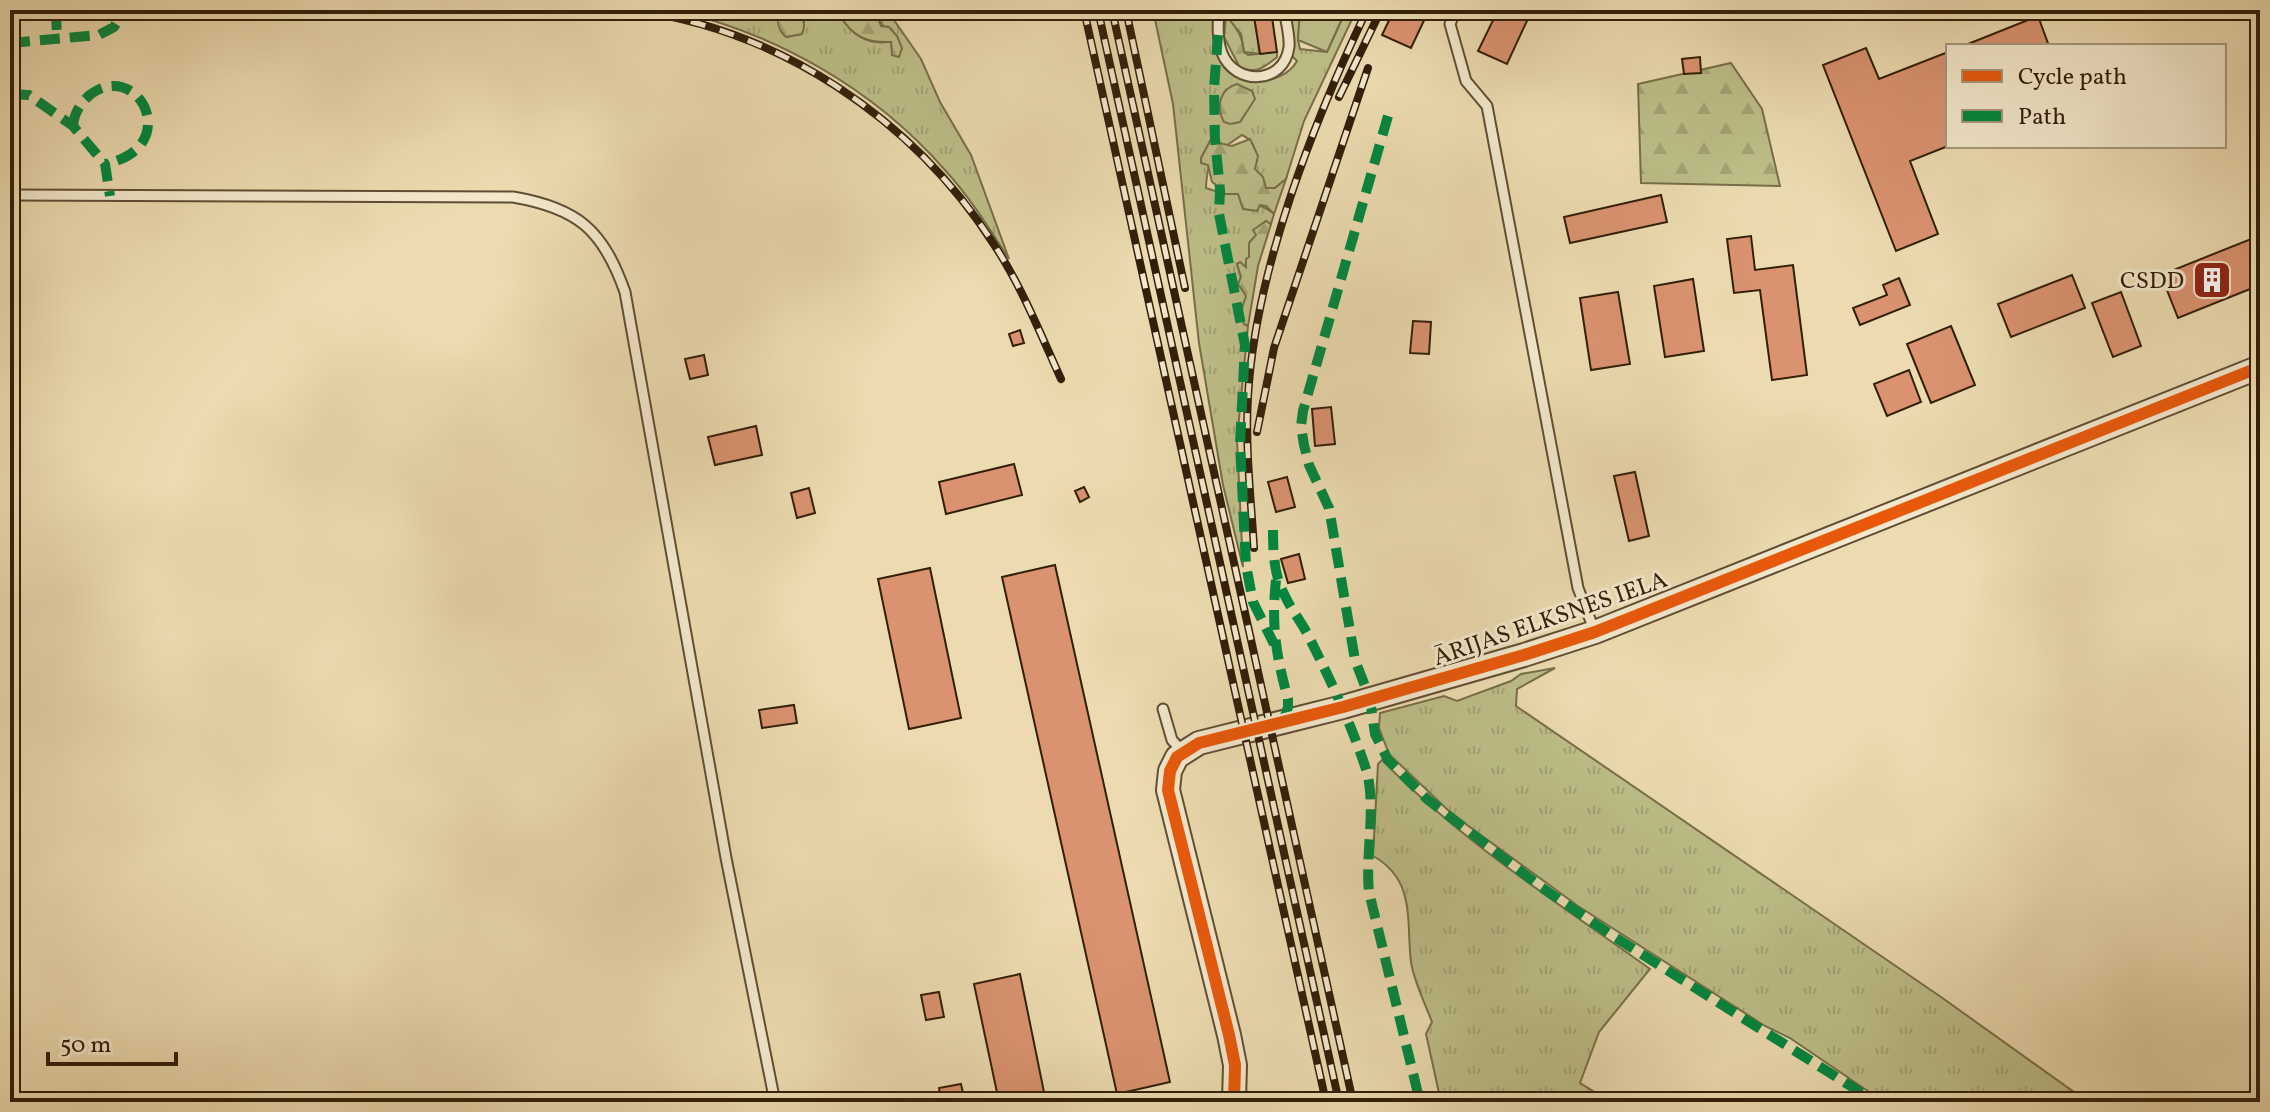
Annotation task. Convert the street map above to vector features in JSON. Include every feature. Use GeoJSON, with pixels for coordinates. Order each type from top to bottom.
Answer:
{"type":"FeatureCollection","features":[{"type":"Feature","properties":{"kind":"street","name":"ĀRIJAS ELKSNES IELA"},"geometry":{"type":"LineString","coordinates":[[1183,752],[1210,740],[1356,703],[1595,632],[2260,367]]}},
{"type":"Feature","properties":{"kind":"street"},"geometry":{"type":"LineString","coordinates":[[1183,752],[1172,764],[1168,790],[1229,1035],[1235,1065],[1234,1102]]}},
{"type":"Feature","properties":{"kind":"lane"},"geometry":{"type":"LineString","coordinates":[[1219,10],[1221,52],[1229,66],[1242,75],[1254,78],[1264,77],[1278,69],[1286,58],[1289,45],[1284,10]]}},
{"type":"Feature","properties":{"kind":"lane"},"geometry":{"type":"LineString","coordinates":[[1456,10],[1450,24],[1466,81],[1487,106],[1578,588],[1595,632]]}},
{"type":"Feature","properties":{"kind":"lane"},"geometry":{"type":"LineString","coordinates":[[10,195],[513,197],[571,213],[589,226],[615,265],[625,292],[723,844],[775,1102]]}},
{"type":"Feature","properties":{"kind":"lane"},"geometry":{"type":"LineString","coordinates":[[1163,709],[1172,740],[1183,752]]}},
{"type":"Feature","properties":{"kind":"green space"},"geometry":{"type":"Polygon","coordinates":[[[672,10],[782,10],[786,37],[802,34],[804,20],[797,10],[822,10],[841,17],[865,39],[889,42],[898,40],[897,36],[888,31],[875,10],[887,10],[921,59],[940,102],[971,155],[1009,259],[944,169],[917,140],[855,90],[785,49],[748,33],[672,10]]]}},
{"type":"Feature","properties":{"kind":"green space"},"geometry":{"type":"Polygon","coordinates":[[[798,10],[804,24],[802,34],[786,37],[778,25],[780,11],[798,10]]]}},
{"type":"Feature","properties":{"kind":"green space"},"geometry":{"type":"Polygon","coordinates":[[[822,10],[875,10],[881,26],[889,27],[897,36],[902,48],[899,57],[892,55],[891,42],[862,37],[841,17],[822,10]]]}},
{"type":"Feature","properties":{"kind":"green space"},"geometry":{"type":"Polygon","coordinates":[[[1153,10],[1216,10],[1217,45],[1224,67],[1244,80],[1256,81],[1280,76],[1297,61],[1293,57],[1291,10],[1300,10],[1300,49],[1327,52],[1346,10],[1354,15],[1304,121],[1286,179],[1275,188],[1266,188],[1254,170],[1253,145],[1242,135],[1226,146],[1215,142],[1208,171],[1206,188],[1224,194],[1238,194],[1274,214],[1271,224],[1266,221],[1256,235],[1247,267],[1237,264],[1241,277],[1238,284],[1247,295],[1242,309],[1244,324],[1248,326],[1237,440],[1243,567],[1223,485],[1199,343],[1173,104],[1153,10]]]}},
{"type":"Feature","properties":{"kind":"green space"},"geometry":{"type":"Polygon","coordinates":[[[1224,10],[1253,10],[1260,54],[1244,52],[1241,34],[1226,17],[1223,27],[1224,10]]]}},
{"type":"Feature","properties":{"kind":"green space"},"geometry":{"type":"Polygon","coordinates":[[[1300,10],[1346,10],[1327,52],[1298,40],[1300,10]]]}},
{"type":"Feature","properties":{"kind":"green space"},"geometry":{"type":"Polygon","coordinates":[[[1226,16],[1239,33],[1244,52],[1248,55],[1277,52],[1277,57],[1259,69],[1239,66],[1224,37],[1226,16]]]}},
{"type":"Feature","properties":{"kind":"green space"},"geometry":{"type":"Polygon","coordinates":[[[1731,63],[1762,109],[1780,186],[1641,183],[1638,84],[1731,63]]]}},
{"type":"Feature","properties":{"kind":"green space"},"geometry":{"type":"Polygon","coordinates":[[[1237,84],[1252,91],[1255,99],[1240,122],[1230,124],[1224,122],[1221,99],[1226,90],[1237,84]]]}},
{"type":"Feature","properties":{"kind":"green space"},"geometry":{"type":"Polygon","coordinates":[[[1250,139],[1258,156],[1255,169],[1263,177],[1266,188],[1275,188],[1286,179],[1274,214],[1266,206],[1260,205],[1257,211],[1243,209],[1238,194],[1224,194],[1212,182],[1208,165],[1201,163],[1210,141],[1232,146],[1250,139]]]}},
{"type":"Feature","properties":{"kind":"green space"},"geometry":{"type":"Polygon","coordinates":[[[1266,221],[1271,224],[1258,266],[1248,326],[1244,324],[1242,316],[1246,296],[1238,284],[1241,277],[1237,264],[1240,262],[1246,267],[1249,243],[1256,235],[1253,230],[1266,221]]]}},
{"type":"Feature","properties":{"kind":"green space"},"geometry":{"type":"Polygon","coordinates":[[[1555,668],[1517,689],[1516,706],[1941,997],[2088,1102],[1884,1102],[1790,1038],[1765,1026],[1578,906],[1452,814],[1389,754],[1379,728],[1380,713],[1444,696],[1457,701],[1511,681],[1521,674],[1555,668]]]}},
{"type":"Feature","properties":{"kind":"green space"},"geometry":{"type":"Polygon","coordinates":[[[1382,760],[1478,845],[1650,969],[1599,1032],[1580,1083],[1611,1102],[1441,1102],[1426,1034],[1432,1022],[1412,970],[1403,889],[1387,866],[1373,856],[1378,764],[1382,760]]]}},
{"type":"Feature","properties":{"kind":"building"},"geometry":{"type":"Polygon","coordinates":[[[1253,10],[1271,10],[1277,52],[1260,54],[1253,10]]]}},
{"type":"Feature","properties":{"kind":"building"},"geometry":{"type":"Polygon","coordinates":[[[1394,10],[1429,10],[1411,48],[1382,35],[1394,10]]]}},
{"type":"Feature","properties":{"kind":"building"},"geometry":{"type":"Polygon","coordinates":[[[1498,10],[1532,10],[1507,64],[1478,51],[1498,10]]]}},
{"type":"Feature","properties":{"kind":"building"},"geometry":{"type":"Polygon","coordinates":[[[2038,16],[2048,44],[1968,44],[2038,16]]]}},
{"type":"Feature","properties":{"kind":"building"},"geometry":{"type":"Polygon","coordinates":[[[1866,48],[1879,79],[1946,53],[1946,147],[1910,161],[1938,234],[1896,251],[1823,65],[1866,48]]]}},
{"type":"Feature","properties":{"kind":"building"},"geometry":{"type":"Polygon","coordinates":[[[1700,57],[1701,73],[1684,74],[1682,59],[1700,57]]]}},
{"type":"Feature","properties":{"kind":"building"},"geometry":{"type":"Polygon","coordinates":[[[1661,195],[1667,222],[1570,243],[1564,217],[1661,195]]]}},
{"type":"Feature","properties":{"kind":"building"},"geometry":{"type":"Polygon","coordinates":[[[1751,236],[1755,270],[1793,265],[1807,375],[1772,380],[1760,290],[1734,293],[1727,239],[1751,236]]]}},
{"type":"Feature","properties":{"kind":"building","name":"CSDD"},"geometry":{"type":"Polygon","coordinates":[[[2251,239],[2260,261],[2260,285],[2178,318],[2161,275],[2251,239]]]}},
{"type":"Feature","properties":{"kind":"building"},"geometry":{"type":"Polygon","coordinates":[[[2072,275],[2085,308],[2011,337],[1998,304],[2072,275]]]}},
{"type":"Feature","properties":{"kind":"building"},"geometry":{"type":"Polygon","coordinates":[[[1899,278],[1910,305],[1860,325],[1853,308],[1887,295],[1883,285],[1899,278]]]}},
{"type":"Feature","properties":{"kind":"building"},"geometry":{"type":"Polygon","coordinates":[[[1693,279],[1704,351],[1665,357],[1654,286],[1693,279]]]}},
{"type":"Feature","properties":{"kind":"building"},"geometry":{"type":"Polygon","coordinates":[[[1618,292],[1630,364],[1591,370],[1580,298],[1618,292]]]}},
{"type":"Feature","properties":{"kind":"building"},"geometry":{"type":"Polygon","coordinates":[[[2121,292],[2141,346],[2113,357],[2092,303],[2121,292]]]}},
{"type":"Feature","properties":{"kind":"building"},"geometry":{"type":"Polygon","coordinates":[[[1413,321],[1431,322],[1429,354],[1410,353],[1413,321]]]}},
{"type":"Feature","properties":{"kind":"building"},"geometry":{"type":"Polygon","coordinates":[[[1951,326],[1975,385],[1931,403],[1907,344],[1951,326]]]}},
{"type":"Feature","properties":{"kind":"building"},"geometry":{"type":"Polygon","coordinates":[[[1020,330],[1024,343],[1013,346],[1009,334],[1020,330]]]}},
{"type":"Feature","properties":{"kind":"building"},"geometry":{"type":"Polygon","coordinates":[[[704,355],[708,375],[690,379],[685,359],[704,355]]]}},
{"type":"Feature","properties":{"kind":"building"},"geometry":{"type":"Polygon","coordinates":[[[1909,370],[1921,402],[1887,416],[1874,384],[1909,370]]]}},
{"type":"Feature","properties":{"kind":"building"},"geometry":{"type":"Polygon","coordinates":[[[1331,407],[1335,444],[1315,446],[1312,409],[1331,407]]]}},
{"type":"Feature","properties":{"kind":"building"},"geometry":{"type":"Polygon","coordinates":[[[756,426],[762,455],[715,465],[708,437],[756,426]]]}},
{"type":"Feature","properties":{"kind":"building"},"geometry":{"type":"Polygon","coordinates":[[[1014,464],[1022,495],[946,514],[939,482],[1014,464]]]}},
{"type":"Feature","properties":{"kind":"building"},"geometry":{"type":"Polygon","coordinates":[[[1635,472],[1649,536],[1629,541],[1614,476],[1635,472]]]}},
{"type":"Feature","properties":{"kind":"building"},"geometry":{"type":"Polygon","coordinates":[[[1287,477],[1295,507],[1276,512],[1268,482],[1287,477]]]}},
{"type":"Feature","properties":{"kind":"building"},"geometry":{"type":"Polygon","coordinates":[[[1084,487],[1089,497],[1080,502],[1075,491],[1084,487]]]}},
{"type":"Feature","properties":{"kind":"building"},"geometry":{"type":"Polygon","coordinates":[[[809,488],[815,513],[797,518],[791,493],[809,488]]]}},
{"type":"Feature","properties":{"kind":"building"},"geometry":{"type":"Polygon","coordinates":[[[1299,554],[1305,579],[1288,583],[1281,559],[1299,554]]]}},
{"type":"Feature","properties":{"kind":"building"},"geometry":{"type":"Polygon","coordinates":[[[1055,565],[1170,1082],[1117,1094],[1002,577],[1055,565]]]}},
{"type":"Feature","properties":{"kind":"building"},"geometry":{"type":"Polygon","coordinates":[[[930,568],[961,718],[909,729],[878,579],[930,568]]]}},
{"type":"Feature","properties":{"kind":"building"},"geometry":{"type":"Polygon","coordinates":[[[794,705],[797,723],[762,728],[759,710],[794,705]]]}},
{"type":"Feature","properties":{"kind":"building"},"geometry":{"type":"Polygon","coordinates":[[[1020,974],[1046,1102],[999,1102],[974,984],[1020,974]]]}},
{"type":"Feature","properties":{"kind":"building"},"geometry":{"type":"Polygon","coordinates":[[[939,992],[944,1017],[926,1020],[921,995],[939,992]]]}},
{"type":"Feature","properties":{"kind":"building"},"geometry":{"type":"Polygon","coordinates":[[[961,1084],[965,1102],[941,1102],[939,1088],[961,1084]]]}},
{"type":"Feature","properties":{"kind":"railway"},"geometry":{"type":"LineString","coordinates":[[632,10],[686,20],[739,37],[790,59],[838,87],[882,120],[924,157],[961,198],[993,243],[1021,292],[1061,379]]}},
{"type":"Feature","properties":{"kind":"railway"},"geometry":{"type":"LineString","coordinates":[[1084,10],[1326,1102]]}},
{"type":"Feature","properties":{"kind":"railway"},"geometry":{"type":"LineString","coordinates":[[1098,10],[1339,1102]]}},
{"type":"Feature","properties":{"kind":"railway"},"geometry":{"type":"LineString","coordinates":[[1112,10],[1353,1102]]}},
{"type":"Feature","properties":{"kind":"railway"},"geometry":{"type":"LineString","coordinates":[[1126,10],[1185,288]]}},
{"type":"Feature","properties":{"kind":"railway"},"geometry":{"type":"LineString","coordinates":[[1254,548],[1247,416],[1253,349],[1262,299],[1274,249],[1307,149],[1367,10]]}},
{"type":"Feature","properties":{"kind":"railway"},"geometry":{"type":"LineString","coordinates":[[1339,97],[1381,10]]}},
{"type":"Feature","properties":{"kind":"railway"},"geometry":{"type":"LineString","coordinates":[[1257,432],[1274,348],[1368,68]]}},
{"type":"Feature","properties":{"kind":"marked path"},"geometry":{"type":"LineString","coordinates":[[56,10],[57,38]]}},
{"type":"Feature","properties":{"kind":"marked path"},"geometry":{"type":"LineString","coordinates":[[10,43],[99,35],[114,27],[124,10]]}},
{"type":"Feature","properties":{"kind":"marked path"},"geometry":{"type":"LineString","coordinates":[[1218,35],[1214,88],[1219,214],[1245,345],[1240,444],[1246,565],[1253,602],[1274,644]]}},
{"type":"Feature","properties":{"kind":"marked path"},"geometry":{"type":"LineString","coordinates":[[73,126],[79,108],[91,94],[109,86],[125,88],[137,97],[146,110],[148,126],[143,141],[129,155],[105,164]]}},
{"type":"Feature","properties":{"kind":"marked path"},"geometry":{"type":"LineString","coordinates":[[10,94],[29,95],[73,126],[105,164],[110,196]]}},
{"type":"Feature","properties":{"kind":"marked path"},"geometry":{"type":"LineString","coordinates":[[1388,116],[1301,426],[1309,465],[1329,508],[1355,660],[1370,699],[1375,734],[1388,760],[1427,799],[1541,887],[1876,1102]]}},
{"type":"Feature","properties":{"kind":"marked path"},"geometry":{"type":"LineString","coordinates":[[1273,530],[1275,564],[1281,588],[1326,671],[1366,769],[1371,798],[1369,892],[1420,1102]]}},
{"type":"Feature","properties":{"kind":"marked path"},"geometry":{"type":"LineString","coordinates":[[1276,580],[1276,640],[1288,699],[1283,722]]}},
{"type":"Feature","properties":{"kind":"cycle path"},"geometry":{"type":"LineString","coordinates":[[1234,1102],[1235,1065],[1229,1035],[1168,790],[1170,771],[1177,757],[1199,743],[1343,707],[1595,632],[2260,367]]}},
{"type":"Feature","properties":{"kind":"place","name":"CSDD"},"geometry":{"type":"Point","coordinates":[2212,280]}}]}
